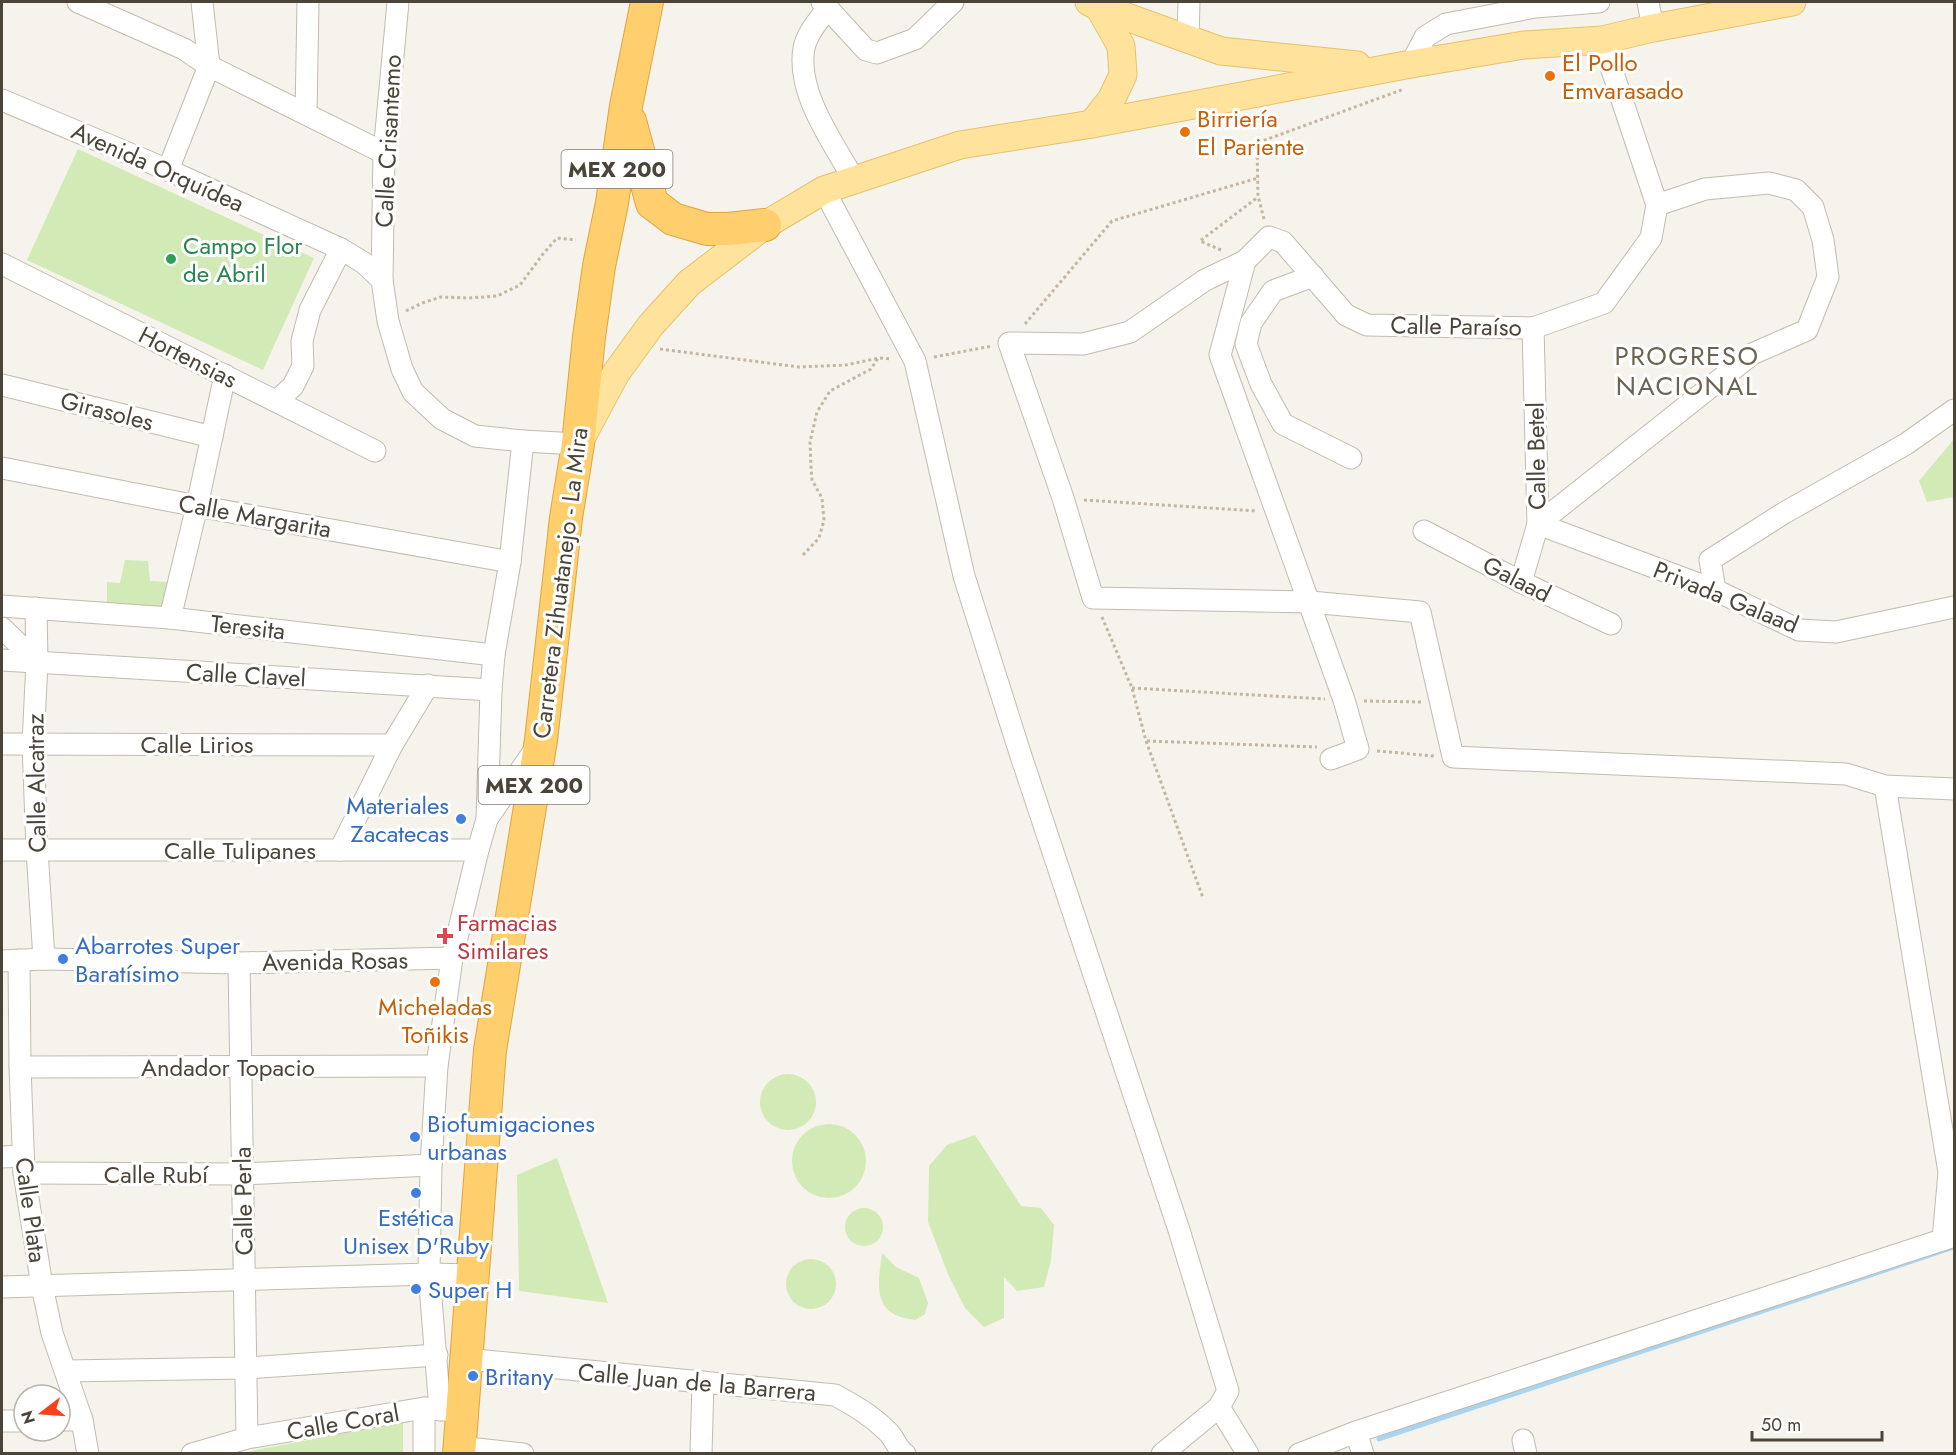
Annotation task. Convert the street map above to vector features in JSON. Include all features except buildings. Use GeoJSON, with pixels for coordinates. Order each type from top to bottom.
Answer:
{"type":"FeatureCollection","features":[{"type":"Feature","properties":{"kind":"highway","name":"Carretera Zihuatanejo - La Mira"},"geometry":{"type":"LineString","coordinates":[[459,1450],[442,1410],[452,1357],[473,1275],[490,1050],[541,740],[599,266],[612,203],[626,106],[647,2]]}},
{"type":"Feature","properties":{"kind":"highway"},"geometry":{"type":"LineString","coordinates":[[626,106],[652,203],[673,219],[707,230],[765,225]]}},
{"type":"Feature","properties":{"kind":"main road"},"geometry":{"type":"LineString","coordinates":[[1094,4],[1221,51],[1384,68],[1412,75],[1524,45],[1602,40],[1792,2]]}},
{"type":"Feature","properties":{"kind":"main road"},"geometry":{"type":"LineString","coordinates":[[1092,124],[1111,100],[1123,75],[1121,46],[1094,4]]}},
{"type":"Feature","properties":{"kind":"main road"},"geometry":{"type":"LineString","coordinates":[[578,444],[616,373],[635,346],[688,283],[765,225],[824,190],[960,145],[1092,124],[1384,68]]}},
{"type":"Feature","properties":{"kind":"street"},"geometry":{"type":"LineString","coordinates":[[78,2],[184,49],[209,66],[384,153]]}},
{"type":"Feature","properties":{"kind":"street"},"geometry":{"type":"LineString","coordinates":[[168,170],[209,66],[202,2]]}},
{"type":"Feature","properties":{"kind":"street"},"geometry":{"type":"LineString","coordinates":[[306,114],[308,2]]}},
{"type":"Feature","properties":{"kind":"street","name":"Calle Crisantemo"},"geometry":{"type":"LineString","coordinates":[[382,280],[384,153],[398,2]]}},
{"type":"Feature","properties":{"kind":"street"},"geometry":{"type":"LineString","coordinates":[[854,180],[808,96],[803,73],[805,46],[825,5],[866,50],[877,53],[915,39],[953,2]]}},
{"type":"Feature","properties":{"kind":"street"},"geometry":{"type":"LineString","coordinates":[[1188,39],[1189,2]]}},
{"type":"Feature","properties":{"kind":"street"},"geometry":{"type":"LineString","coordinates":[[1412,75],[1425,37],[1446,24],[1534,4],[1599,2]]}},
{"type":"Feature","properties":{"kind":"street"},"geometry":{"type":"LineString","coordinates":[[1647,2],[1653,28]]}},
{"type":"Feature","properties":{"kind":"street","name":"Calle Paraíso"},"geometry":{"type":"LineString","coordinates":[[1269,237],[1283,242],[1346,315],[1367,325],[1533,328],[1604,303],[1651,238],[1657,205],[1602,40]]}},
{"type":"Feature","properties":{"kind":"street","name":"Avenida Orquídea"},"geometry":{"type":"LineString","coordinates":[[2,100],[168,170],[341,249],[364,263],[382,280]]}},
{"type":"Feature","properties":{"kind":"street"},"geometry":{"type":"LineString","coordinates":[[1538,524],[1752,354],[1807,330],[1828,277],[1823,240],[1814,207],[1796,190],[1769,183],[1706,189],[1657,205]]}},
{"type":"Feature","properties":{"kind":"street"},"geometry":{"type":"LineString","coordinates":[[824,190],[915,361],[964,576],[1179,1230],[1222,1368],[1228,1391],[1220,1407],[1162,1454]]}},
{"type":"Feature","properties":{"kind":"street"},"geometry":{"type":"LineString","coordinates":[[1269,237],[1245,261],[1205,280],[1130,332],[1083,344],[1009,343],[1064,498],[1094,598],[1310,602],[1420,612],[1453,757],[1846,774],[1885,786],[1954,789]]}},
{"type":"Feature","properties":{"kind":"street"},"geometry":{"type":"LineString","coordinates":[[277,401],[293,386],[303,366],[302,340],[310,310],[341,249]]}},
{"type":"Feature","properties":{"kind":"street"},"geometry":{"type":"LineString","coordinates":[[1245,261],[1220,355],[1310,602],[1344,700],[1358,749],[1327,753]]}},
{"type":"Feature","properties":{"kind":"street","name":"Hortensias"},"geometry":{"type":"LineString","coordinates":[[2,264],[375,451]]}},
{"type":"Feature","properties":{"kind":"street"},"geometry":{"type":"LineString","coordinates":[[1312,276],[1273,291],[1251,323],[1246,344],[1261,384],[1283,424],[1351,458]]}},
{"type":"Feature","properties":{"kind":"street"},"geometry":{"type":"LineString","coordinates":[[382,280],[388,321],[402,369],[413,392],[442,419],[475,436],[578,444]]}},
{"type":"Feature","properties":{"kind":"street","name":"Calle Betel"},"geometry":{"type":"LineString","coordinates":[[1521,582],[1538,524],[1533,328]]}},
{"type":"Feature","properties":{"kind":"street"},"geometry":{"type":"LineString","coordinates":[[170,618],[225,375]]}},
{"type":"Feature","properties":{"kind":"street","name":"Girasoles"},"geometry":{"type":"LineString","coordinates":[[2,385],[212,436]]}},
{"type":"Feature","properties":{"kind":"street"},"geometry":{"type":"LineString","coordinates":[[1715,590],[1710,560],[1784,513],[1906,444],[1954,410]]}},
{"type":"Feature","properties":{"kind":"street"},"geometry":{"type":"LineString","coordinates":[[452,1357],[429,1274],[431,1165],[437,1066],[452,958],[487,819],[494,655],[510,562],[523,441]]}},
{"type":"Feature","properties":{"kind":"street","name":"Calle Margarita"},"geometry":{"type":"LineString","coordinates":[[2,468],[197,506],[510,562]]}},
{"type":"Feature","properties":{"kind":"street","name":"Privada Galaad"},"geometry":{"type":"LineString","coordinates":[[1538,524],[1715,590],[1799,630],[1836,632],[1954,607]]}},
{"type":"Feature","properties":{"kind":"street","name":"Galaad"},"geometry":{"type":"LineString","coordinates":[[1424,531],[1521,582],[1611,624]]}},
{"type":"Feature","properties":{"kind":"street","name":"Teresita"},"geometry":{"type":"LineString","coordinates":[[2,606],[170,618],[494,655]]}},
{"type":"Feature","properties":{"kind":"street","name":"Calle Alcatraz"},"geometry":{"type":"LineString","coordinates":[[36,608],[37,663],[33,743],[44,959]]}},
{"type":"Feature","properties":{"kind":"street"},"geometry":{"type":"LineString","coordinates":[[2,628],[37,663]]}},
{"type":"Feature","properties":{"kind":"street","name":"Calle Clavel"},"geometry":{"type":"LineString","coordinates":[[2,660],[491,690]]}},
{"type":"Feature","properties":{"kind":"street"},"geometry":{"type":"LineString","coordinates":[[340,850],[392,745],[428,685]]}},
{"type":"Feature","properties":{"kind":"street"},"geometry":{"type":"LineString","coordinates":[[487,819],[541,740]]}},
{"type":"Feature","properties":{"kind":"street","name":"Calle Lirios"},"geometry":{"type":"LineString","coordinates":[[2,744],[392,745]]}},
{"type":"Feature","properties":{"kind":"street"},"geometry":{"type":"LineString","coordinates":[[1299,1454],[1332,1448],[1356,1432],[1949,1238],[1949,1172],[1885,786]]}},
{"type":"Feature","properties":{"kind":"street","name":"Calle Tulipanes"},"geometry":{"type":"LineString","coordinates":[[2,850],[478,849]]}},
{"type":"Feature","properties":{"kind":"street","name":"Avenida Rosas"},"geometry":{"type":"LineString","coordinates":[[10,961],[44,959],[239,963],[452,958]]}},
{"type":"Feature","properties":{"kind":"street","name":"Calle Plata"},"geometry":{"type":"LineString","coordinates":[[10,961],[20,1067],[24,1165],[42,1286],[52,1333],[82,1420],[88,1454]]}},
{"type":"Feature","properties":{"kind":"street","name":"Calle Perla"},"geometry":{"type":"LineString","coordinates":[[239,963],[247,1438]]}},
{"type":"Feature","properties":{"kind":"street","name":"Andador Topacio"},"geometry":{"type":"LineString","coordinates":[[20,1067],[437,1066]]}},
{"type":"Feature","properties":{"kind":"street","name":"Calle Rubí"},"geometry":{"type":"LineString","coordinates":[[2,1157],[24,1165],[243,1174],[431,1165]]}},
{"type":"Feature","properties":{"kind":"street"},"geometry":{"type":"LineString","coordinates":[[2,1287],[429,1274],[473,1275]]}},
{"type":"Feature","properties":{"kind":"street","name":"Calle Juan de la Barrera"},"geometry":{"type":"LineString","coordinates":[[66,1371],[246,1368],[452,1357],[835,1395],[867,1413],[890,1434],[899,1450],[905,1454]]}},
{"type":"Feature","properties":{"kind":"street"},"geometry":{"type":"LineString","coordinates":[[701,1454],[703,1382]]}},
{"type":"Feature","properties":{"kind":"street"},"geometry":{"type":"LineString","coordinates":[[1220,1407],[1248,1454]]}},
{"type":"Feature","properties":{"kind":"street"},"geometry":{"type":"LineString","coordinates":[[424,1454],[442,1410]]}},
{"type":"Feature","properties":{"kind":"street","name":"Calle Coral"},"geometry":{"type":"LineString","coordinates":[[192,1454],[247,1438],[442,1410]]}},
{"type":"Feature","properties":{"kind":"street"},"geometry":{"type":"LineString","coordinates":[[72,1420],[82,1420]]}},
{"type":"Feature","properties":{"kind":"street"},"geometry":{"type":"LineString","coordinates":[[1356,1432],[1363,1454]]}},
{"type":"Feature","properties":{"kind":"street"},"geometry":{"type":"LineString","coordinates":[[459,1450],[523,1454]]}},
{"type":"Feature","properties":{"kind":"path"},"geometry":{"type":"LineString","coordinates":[[1269,237],[1258,196],[1257,143],[1412,75]]}},
{"type":"Feature","properties":{"kind":"path"},"geometry":{"type":"LineString","coordinates":[[635,346],[799,367],[846,365],[879,358],[915,361],[1009,343],[1112,221],[1258,178]]}},
{"type":"Feature","properties":{"kind":"path"},"geometry":{"type":"LineString","coordinates":[[1245,261],[1200,241],[1258,196]]}},
{"type":"Feature","properties":{"kind":"path"},"geometry":{"type":"LineString","coordinates":[[388,321],[422,303],[441,297],[497,296],[520,285],[557,238],[576,240]]}},
{"type":"Feature","properties":{"kind":"path"},"geometry":{"type":"LineString","coordinates":[[803,555],[819,538],[824,520],[822,498],[812,480],[811,467],[810,442],[817,412],[830,391],[871,369],[879,358]]}},
{"type":"Feature","properties":{"kind":"path"},"geometry":{"type":"LineString","coordinates":[[1064,498],[1277,512]]}},
{"type":"Feature","properties":{"kind":"path"},"geometry":{"type":"LineString","coordinates":[[1094,598],[1132,688],[1146,741],[1203,898]]}},
{"type":"Feature","properties":{"kind":"path"},"geometry":{"type":"LineString","coordinates":[[1132,688],[1441,703]]}},
{"type":"Feature","properties":{"kind":"path"},"geometry":{"type":"LineString","coordinates":[[1146,741],[1327,753]]}},
{"type":"Feature","properties":{"kind":"path"},"geometry":{"type":"LineString","coordinates":[[1358,749],[1453,757]]}},
{"type":"Feature","properties":{"kind":"green space","name":"Campo Flor de Abril"},"geometry":{"type":"Polygon","coordinates":[[[78,149],[314,258],[263,370],[27,260],[78,149]]]}},
{"type":"Feature","properties":{"kind":"green space"},"geometry":{"type":"Polygon","coordinates":[[[1954,439],[1954,497],[1927,502],[1919,481],[1954,439]]]}},
{"type":"Feature","properties":{"kind":"green space"},"geometry":{"type":"Polygon","coordinates":[[[125,560],[148,561],[150,581],[171,582],[163,612],[107,605],[107,582],[120,583],[125,560]]]}},
{"type":"Feature","properties":{"kind":"green space"},"geometry":{"type":"Polygon","coordinates":[[[782,1074],[794,1074],[804,1078],[812,1086],[816,1102],[812,1118],[804,1126],[794,1130],[782,1130],[772,1126],[764,1118],[760,1108],[760,1096],[764,1086],[772,1078],[782,1074]]]}},
{"type":"Feature","properties":{"kind":"green space"},"geometry":{"type":"Polygon","coordinates":[[[829,1124],[850,1130],[860,1140],[866,1161],[860,1182],[850,1192],[829,1198],[808,1192],[798,1182],[792,1161],[798,1140],[808,1130],[829,1124]]]}},
{"type":"Feature","properties":{"kind":"green space"},"geometry":{"type":"Polygon","coordinates":[[[975,1135],[1021,1206],[1041,1208],[1054,1225],[1051,1260],[1044,1287],[1017,1291],[1004,1277],[1004,1318],[984,1327],[965,1308],[948,1274],[928,1222],[929,1166],[947,1145],[975,1135]]]}},
{"type":"Feature","properties":{"kind":"green space"},"geometry":{"type":"Polygon","coordinates":[[[557,1158],[608,1303],[519,1291],[517,1175],[557,1158]]]}},
{"type":"Feature","properties":{"kind":"green space"},"geometry":{"type":"Polygon","coordinates":[[[864,1208],[878,1213],[883,1227],[878,1241],[864,1246],[850,1241],[845,1227],[850,1213],[864,1208]]]}},
{"type":"Feature","properties":{"kind":"green space"},"geometry":{"type":"Polygon","coordinates":[[[882,1253],[896,1267],[919,1278],[928,1303],[925,1314],[915,1320],[894,1314],[888,1310],[881,1298],[879,1275],[882,1253]]]}},
{"type":"Feature","properties":{"kind":"green space"},"geometry":{"type":"Polygon","coordinates":[[[811,1259],[820,1261],[831,1270],[836,1284],[834,1293],[825,1304],[811,1309],[802,1307],[791,1298],[786,1284],[788,1275],[797,1264],[811,1259]]]}},
{"type":"Feature","properties":{"kind":"green space"},"geometry":{"type":"Polygon","coordinates":[[[403,1422],[403,1453],[240,1453],[403,1422]]]}},
{"type":"Feature","properties":{"kind":"waterway"},"geometry":{"type":"LineString","coordinates":[[1379,1439],[1954,1247]]}},
{"type":"Feature","properties":{"kind":"place","name":"El Pollo Emvarasado"},"geometry":{"type":"Point","coordinates":[1550,76]}},
{"type":"Feature","properties":{"kind":"place","name":"Birriería El Pariente"},"geometry":{"type":"Point","coordinates":[1185,132]}},
{"type":"Feature","properties":{"kind":"place","name":"Campo Flor de Abril"},"geometry":{"type":"Point","coordinates":[171,259]}},
{"type":"Feature","properties":{"kind":"place","name":"Materiales Zacatecas"},"geometry":{"type":"Point","coordinates":[461,819]}},
{"type":"Feature","properties":{"kind":"place","name":"Farmacias Similares"},"geometry":{"type":"Point","coordinates":[445,936]}},
{"type":"Feature","properties":{"kind":"place","name":"Abarrotes Super Baratísimo"},"geometry":{"type":"Point","coordinates":[63,959]}},
{"type":"Feature","properties":{"kind":"place","name":"Micheladas Toñikis"},"geometry":{"type":"Point","coordinates":[435,982]}},
{"type":"Feature","properties":{"kind":"place","name":"Biofumigaciones urbanas"},"geometry":{"type":"Point","coordinates":[415,1137]}},
{"type":"Feature","properties":{"kind":"place","name":"Estética Unisex D'Ruby"},"geometry":{"type":"Point","coordinates":[416,1193]}},
{"type":"Feature","properties":{"kind":"place","name":"Super H"},"geometry":{"type":"Point","coordinates":[416,1289]}},
{"type":"Feature","properties":{"kind":"place","name":"Britany"},"geometry":{"type":"Point","coordinates":[473,1376]}},
{"type":"Feature","properties":{"kind":"district","name":"PROGRESO NACIONAL"},"geometry":{"type":"Point","coordinates":[1687,371]}}]}
